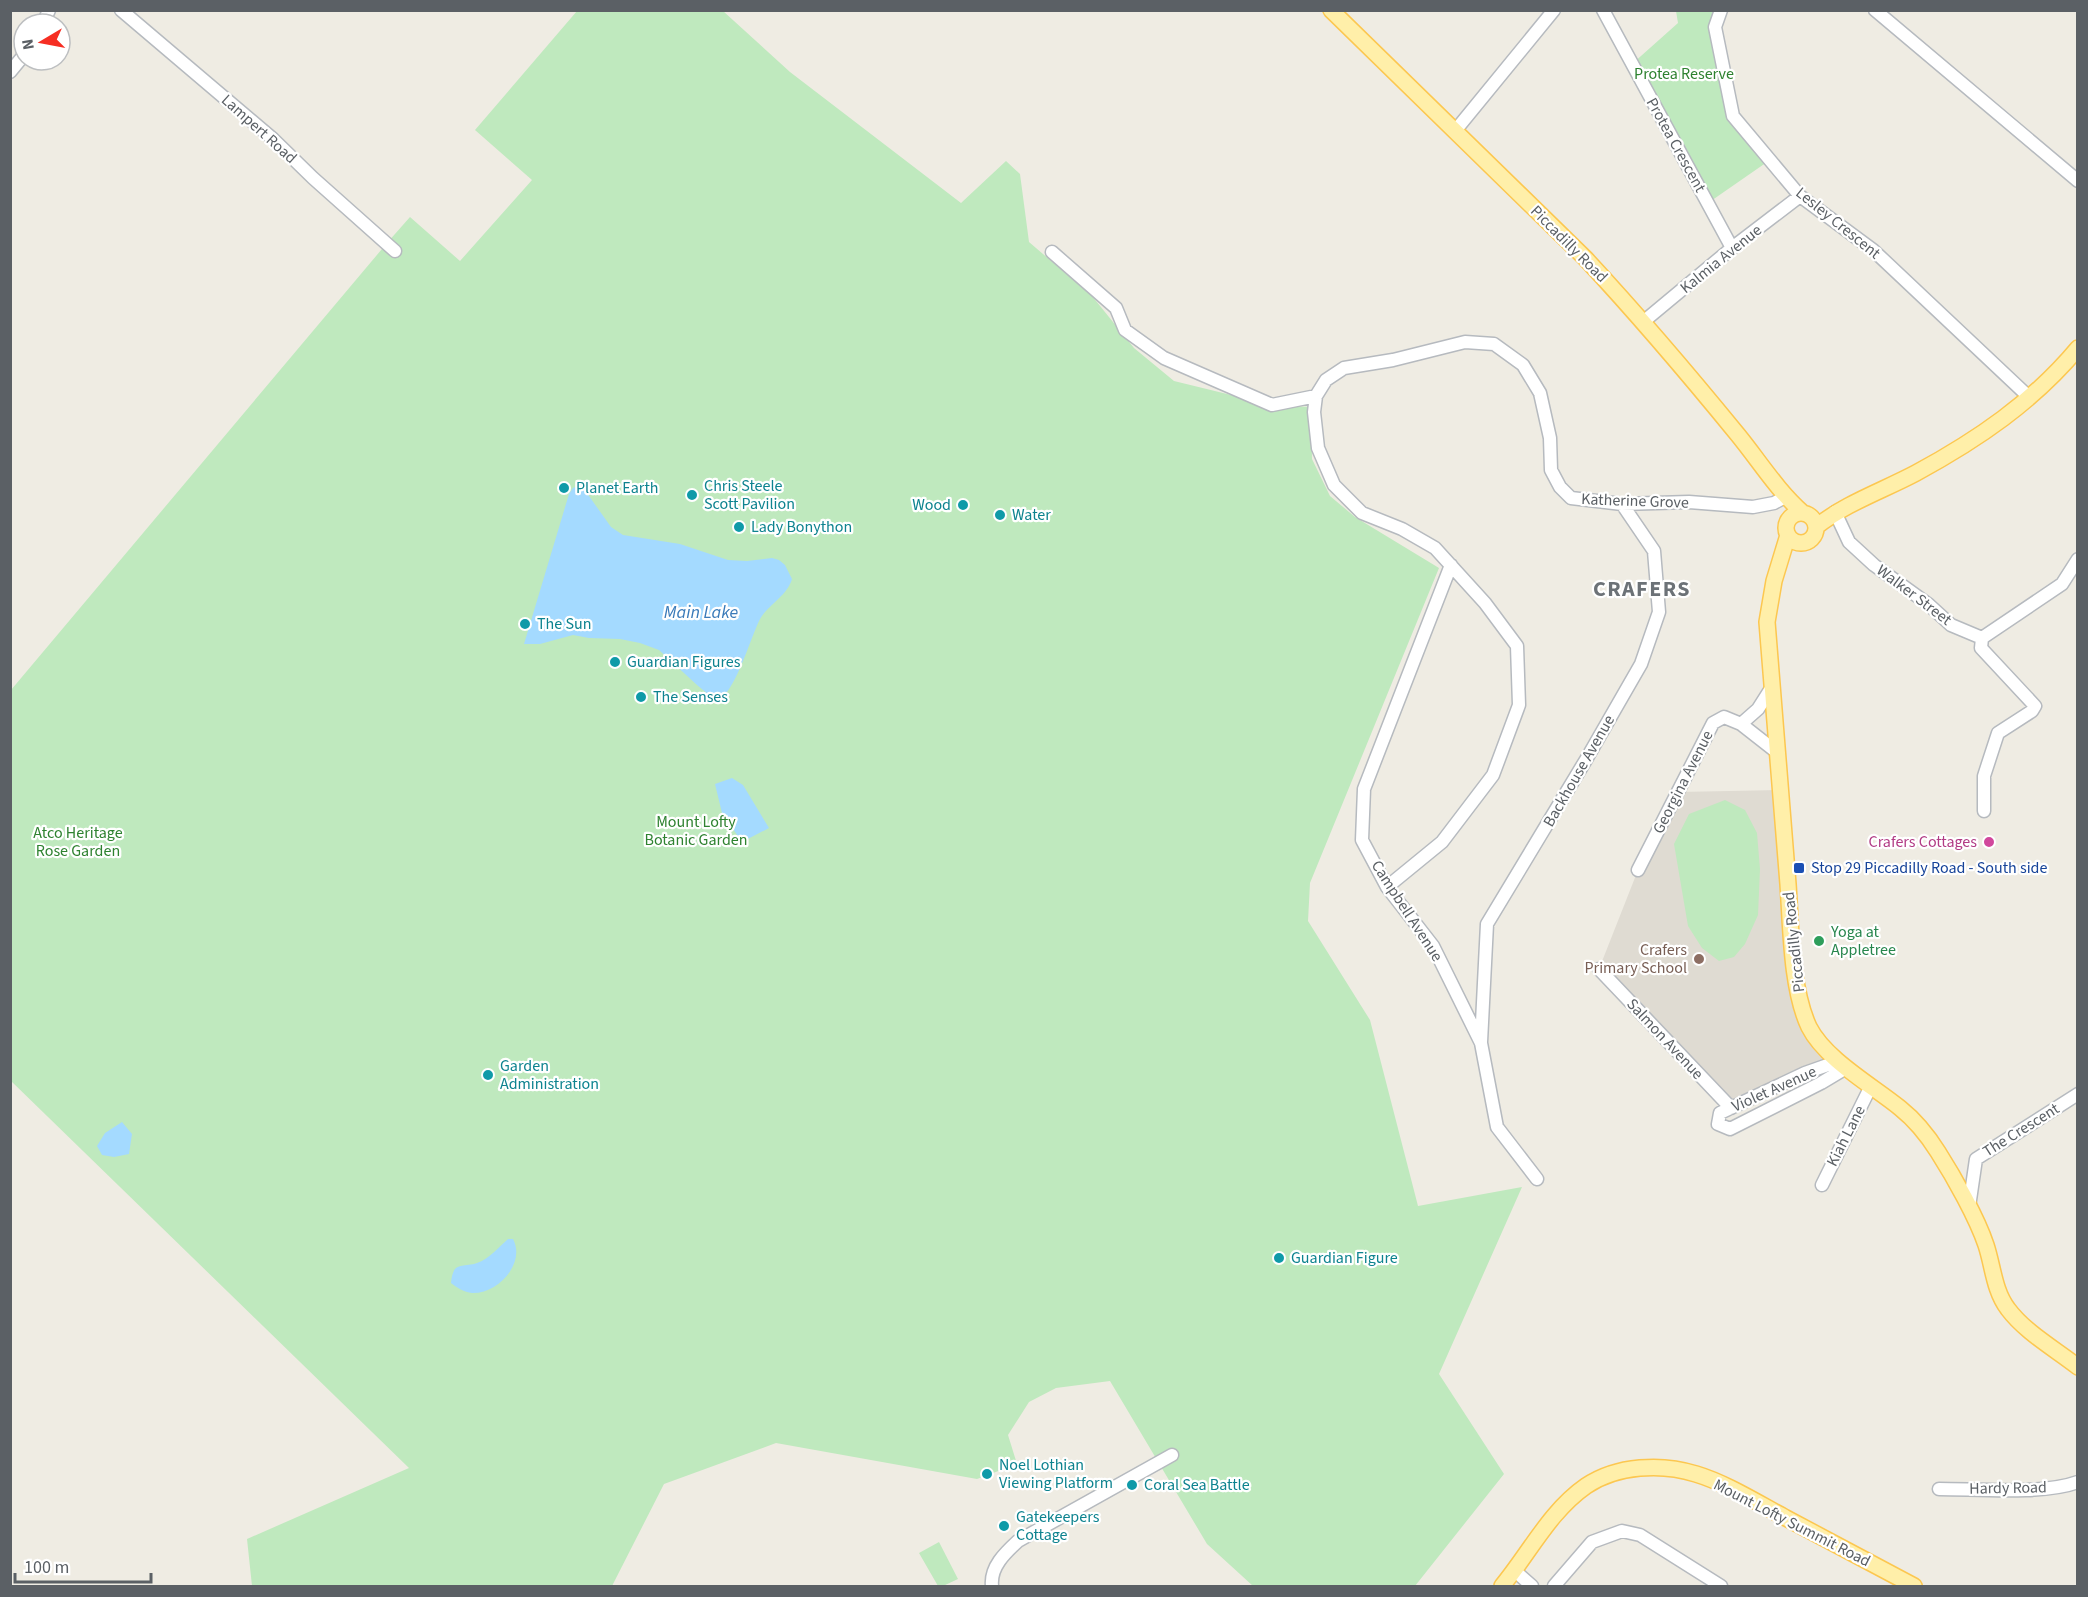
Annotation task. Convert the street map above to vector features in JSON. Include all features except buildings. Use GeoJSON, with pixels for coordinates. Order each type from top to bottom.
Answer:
{"type":"FeatureCollection","features":[{"type":"Feature","properties":{"kind":"main road","name":"Piccadilly Road"},"geometry":{"type":"LineString","coordinates":[[1336,12],[1584,258],[1643,322],[1740,438],[1785,497],[1809,518]]}},
{"type":"Feature","properties":{"kind":"main road"},"geometry":{"type":"LineString","coordinates":[[1790,534],[1792,516],[1809,518],[1835,512],[1915,473],[1998,423],[2055,375],[2076,351]]}},
{"type":"Feature","properties":{"kind":"main road"},"geometry":{"type":"LineString","coordinates":[[1785,497],[1790,534]]}},
{"type":"Feature","properties":{"kind":"main road"},"geometry":{"type":"LineString","coordinates":[[1790,534],[1809,541],[1815,534],[1809,518]]}},
{"type":"Feature","properties":{"kind":"main road","name":"Piccadilly Road"},"geometry":{"type":"LineString","coordinates":[[1790,534],[1780,558],[1767,622],[1798,994],[1810,1028],[1843,1064],[1902,1109],[1924,1132],[1939,1153],[1969,1207],[1986,1245],[1996,1283],[2007,1308],[2027,1328],[2078,1367]]}},
{"type":"Feature","properties":{"kind":"main road","name":"Mount Lofty Summit Road"},"geometry":{"type":"LineString","coordinates":[[1502,1587],[1554,1515],[1571,1498],[1589,1484],[1618,1472],[1641,1468],[1662,1468],[1696,1474],[1749,1497],[1914,1587]]}},
{"type":"Feature","properties":{"kind":"street","name":"Lampert Road"},"geometry":{"type":"LineString","coordinates":[[121,10],[273,139],[395,251]]}},
{"type":"Feature","properties":{"kind":"street","name":"Protea Crescent"},"geometry":{"type":"LineString","coordinates":[[1603,10],[1732,248]]}},
{"type":"Feature","properties":{"kind":"street","name":"Lesley Crescent"},"geometry":{"type":"LineString","coordinates":[[1721,10],[1715,27],[1733,116],[1800,196],[1873,250],[2030,398]]}},
{"type":"Feature","properties":{"kind":"street"},"geometry":{"type":"LineString","coordinates":[[1875,10],[2078,181]]}},
{"type":"Feature","properties":{"kind":"street"},"geometry":{"type":"LineString","coordinates":[[1455,131],[1553,11]]}},
{"type":"Feature","properties":{"kind":"street","name":"Kalmia Avenue"},"geometry":{"type":"LineString","coordinates":[[1643,322],[1732,248],[1800,196]]}},
{"type":"Feature","properties":{"kind":"street"},"geometry":{"type":"LineString","coordinates":[[1052,252],[1116,308],[1125,330],[1164,358],[1272,405],[1316,396],[1314,412],[1318,448],[1334,485],[1362,513],[1402,529],[1435,548],[1485,603],[1516,646],[1519,705],[1493,775],[1442,842],[1387,887]]}},
{"type":"Feature","properties":{"kind":"street","name":"Katherine Grove"},"geometry":{"type":"LineString","coordinates":[[1316,396],[1326,380],[1344,368],[1393,360],[1465,342],[1494,344],[1523,365],[1540,393],[1550,438],[1551,470],[1560,487],[1570,498],[1622,504],[1689,502],[1753,507],[1774,503],[1785,497]]}},
{"type":"Feature","properties":{"kind":"street","name":"Backhouse Avenue"},"geometry":{"type":"LineString","coordinates":[[1480,1043],[1487,924],[1641,664],[1659,612],[1654,551],[1622,504]]}},
{"type":"Feature","properties":{"kind":"street","name":"Walker Street"},"geometry":{"type":"LineString","coordinates":[[1835,512],[1849,542],[1874,565],[1928,604],[1951,625],[1982,638]]}},
{"type":"Feature","properties":{"kind":"street"},"geometry":{"type":"LineString","coordinates":[[1984,810],[1984,776],[1998,733],[2032,711],[2035,706],[2031,698],[1981,648],[1982,638],[2062,584],[2078,559]]}},
{"type":"Feature","properties":{"kind":"street","name":"Campbell Avenue"},"geometry":{"type":"LineString","coordinates":[[1451,566],[1364,789],[1362,840],[1387,887],[1433,946],[1480,1043],[1497,1127],[1537,1179]]}},
{"type":"Feature","properties":{"kind":"street"},"geometry":{"type":"LineString","coordinates":[[1772,687],[1758,709],[1742,724],[1778,753]]}},
{"type":"Feature","properties":{"kind":"street","name":"Georgina Avenue"},"geometry":{"type":"LineString","coordinates":[[1638,870],[1713,723],[1724,717],[1742,724]]}},
{"type":"Feature","properties":{"kind":"street","name":"Salmon Avenue"},"geometry":{"type":"LineString","coordinates":[[1599,969],[1731,1108]]}},
{"type":"Feature","properties":{"kind":"street","name":"Violet Avenue"},"geometry":{"type":"LineString","coordinates":[[1843,1064],[1821,1083],[1730,1129],[1718,1124],[1720,1113],[1805,1073],[1843,1064]]}},
{"type":"Feature","properties":{"kind":"street","name":"Kiah Lane"},"geometry":{"type":"LineString","coordinates":[[1822,1185],[1871,1086]]}},
{"type":"Feature","properties":{"kind":"street","name":"The Crescent"},"geometry":{"type":"LineString","coordinates":[[1969,1207],[1976,1159],[2078,1094]]}},
{"type":"Feature","properties":{"kind":"street"},"geometry":{"type":"LineString","coordinates":[[992,1587],[991,1580],[1002,1556],[1018,1541],[1172,1455]]}},
{"type":"Feature","properties":{"kind":"street","name":"Hardy Road"},"geometry":{"type":"LineString","coordinates":[[1939,1489],[2019,1489],[2066,1486],[2078,1482]]}},
{"type":"Feature","properties":{"kind":"street"},"geometry":{"type":"LineString","coordinates":[[1554,1587],[1592,1542],[1608,1534],[1622,1531],[1640,1535],[1721,1587]]}},
{"type":"Feature","properties":{"kind":"street"},"geometry":{"type":"LineString","coordinates":[[1515,1571],[1532,1587]]}},
{"type":"Feature","properties":{"kind":"shaded area","name":"Crafers Primary School"},"geometry":{"type":"Polygon","coordinates":[[[1781,790],[1801,1005],[1839,1061],[1731,1108],[1599,969],[1638,870],[1678,792],[1781,790]]]}},
{"type":"Feature","properties":{"kind":"green space","name":"Mount Lofty Botanic Garden"},"geometry":{"type":"Polygon","coordinates":[[[577,11],[723,11],[790,72],[961,203],[1006,161],[1020,174],[1029,242],[1092,296],[1134,348],[1174,381],[1272,405],[1311,407],[1312,459],[1330,496],[1355,517],[1439,568],[1310,883],[1308,921],[1370,1020],[1418,1206],[1522,1187],[1439,1374],[1504,1474],[1415,1586],[1253,1586],[1207,1544],[1110,1381],[1056,1388],[1029,1402],[1008,1435],[1017,1464],[977,1479],[776,1443],[664,1484],[612,1586],[252,1586],[247,1539],[409,1468],[11,1081],[11,690],[410,217],[460,261],[532,180],[475,130],[577,11]]]}},
{"type":"Feature","properties":{"kind":"green space","name":"Protea Reserve"},"geometry":{"type":"Polygon","coordinates":[[[1676,11],[1721,11],[1715,27],[1733,116],[1770,160],[1708,203],[1632,64],[1678,23],[1676,11]]]}},
{"type":"Feature","properties":{"kind":"green space"},"geometry":{"type":"Polygon","coordinates":[[[1725,800],[1745,810],[1757,833],[1760,869],[1758,915],[1745,944],[1734,957],[1719,961],[1702,948],[1688,926],[1674,844],[1689,814],[1725,800]]]}},
{"type":"Feature","properties":{"kind":"green space"},"geometry":{"type":"Polygon","coordinates":[[[939,1542],[958,1579],[943,1586],[938,1586],[919,1553],[939,1542]]]}},
{"type":"Feature","properties":{"kind":"water","name":"Main Lake"},"geometry":{"type":"Polygon","coordinates":[[[578,486],[584,489],[611,527],[623,535],[680,544],[728,560],[747,561],[772,558],[785,565],[792,579],[790,585],[760,619],[732,684],[720,699],[709,695],[659,650],[640,643],[573,635],[540,644],[524,644],[569,494],[573,488],[578,486]]]}},
{"type":"Feature","properties":{"kind":"water"},"geometry":{"type":"Polygon","coordinates":[[[732,778],[743,785],[769,828],[742,842],[722,813],[715,784],[732,778]]]}},
{"type":"Feature","properties":{"kind":"water"},"geometry":{"type":"Polygon","coordinates":[[[122,1122],[132,1134],[129,1154],[114,1157],[102,1155],[97,1146],[105,1133],[122,1122]]]}},
{"type":"Feature","properties":{"kind":"water"},"geometry":{"type":"Polygon","coordinates":[[[508,1239],[513,1239],[516,1258],[513,1267],[500,1283],[482,1292],[472,1293],[461,1290],[451,1283],[456,1268],[481,1261],[508,1239]]]}},
{"type":"Feature","properties":{"kind":"place","name":"Planet Earth"},"geometry":{"type":"Point","coordinates":[564,488]}},
{"type":"Feature","properties":{"kind":"place","name":"Chris Steele Scott Pavilion"},"geometry":{"type":"Point","coordinates":[692,495]}},
{"type":"Feature","properties":{"kind":"place","name":"Wood"},"geometry":{"type":"Point","coordinates":[963,505]}},
{"type":"Feature","properties":{"kind":"place","name":"Water"},"geometry":{"type":"Point","coordinates":[1000,515]}},
{"type":"Feature","properties":{"kind":"place","name":"Lady Bonython"},"geometry":{"type":"Point","coordinates":[739,527]}},
{"type":"Feature","properties":{"kind":"place","name":"The Sun"},"geometry":{"type":"Point","coordinates":[525,624]}},
{"type":"Feature","properties":{"kind":"place","name":"Guardian Figures"},"geometry":{"type":"Point","coordinates":[615,662]}},
{"type":"Feature","properties":{"kind":"place","name":"The Senses"},"geometry":{"type":"Point","coordinates":[641,697]}},
{"type":"Feature","properties":{"kind":"place","name":"Crafers Cottages"},"geometry":{"type":"Point","coordinates":[1989,842]}},
{"type":"Feature","properties":{"kind":"place","name":"Stop 29 Piccadilly Road - South side"},"geometry":{"type":"Point","coordinates":[1799,868]}},
{"type":"Feature","properties":{"kind":"place","name":"Yoga at Appletree"},"geometry":{"type":"Point","coordinates":[1819,941]}},
{"type":"Feature","properties":{"kind":"place","name":"Crafers Primary School"},"geometry":{"type":"Point","coordinates":[1699,959]}},
{"type":"Feature","properties":{"kind":"place","name":"Garden Administration"},"geometry":{"type":"Point","coordinates":[488,1075]}},
{"type":"Feature","properties":{"kind":"place","name":"Guardian Figure"},"geometry":{"type":"Point","coordinates":[1279,1258]}},
{"type":"Feature","properties":{"kind":"place","name":"Noel Lothian Viewing Platform"},"geometry":{"type":"Point","coordinates":[987,1474]}},
{"type":"Feature","properties":{"kind":"place","name":"Coral Sea Battle"},"geometry":{"type":"Point","coordinates":[1132,1485]}},
{"type":"Feature","properties":{"kind":"place","name":"Gatekeepers Cottage"},"geometry":{"type":"Point","coordinates":[1004,1526]}},
{"type":"Feature","properties":{"kind":"district","name":"CRAFERS"},"geometry":{"type":"Point","coordinates":[1642,589]}},
{"type":"Feature","properties":{"kind":"park label","name":"Atco Heritage Rose Garden"},"geometry":{"type":"Point","coordinates":[78,842]}}]}
